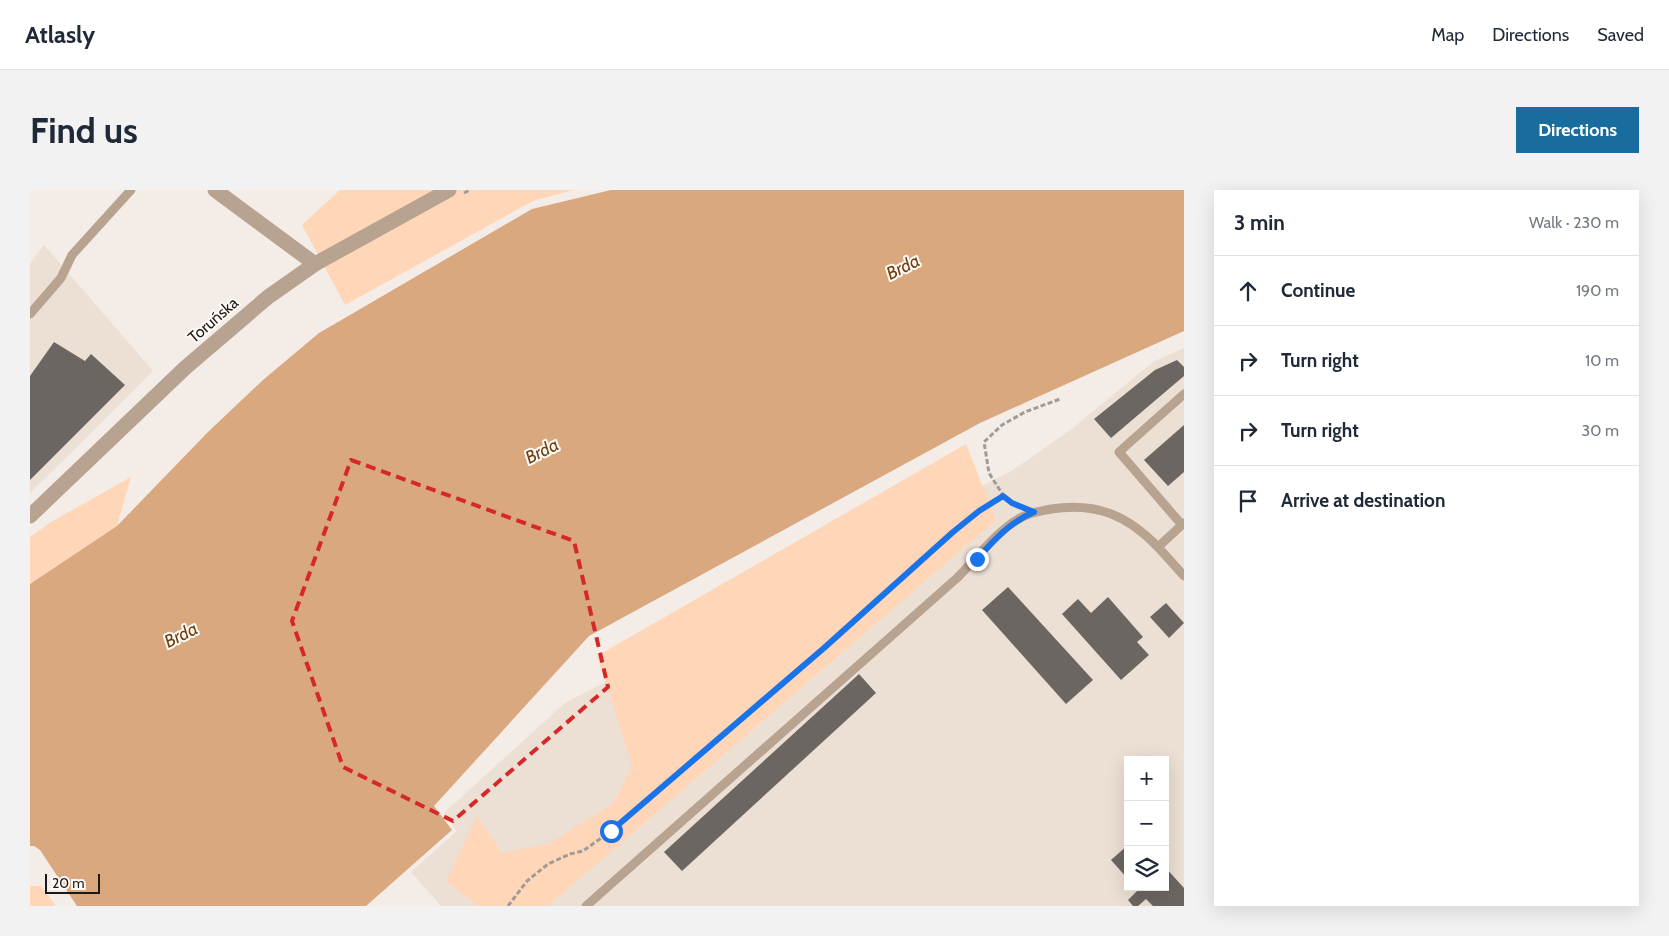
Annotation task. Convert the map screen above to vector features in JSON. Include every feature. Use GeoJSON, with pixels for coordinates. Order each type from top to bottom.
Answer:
{"type":"FeatureCollection","features":[{"type":"Feature","properties":{"kind":"street"},"geometry":{"type":"LineString","coordinates":[[215,190],[315,264]]}},
{"type":"Feature","properties":{"kind":"street","name":"Toruńska"},"geometry":{"type":"LineString","coordinates":[[30,516],[185,368],[268,297],[315,264],[449,190]]}},
{"type":"Feature","properties":{"kind":"lane"},"geometry":{"type":"LineString","coordinates":[[30,314],[61,278],[72,255],[131,190]]}},
{"type":"Feature","properties":{"kind":"lane"},"geometry":{"type":"LineString","coordinates":[[1158,547],[1183,524],[1118,452],[1184,394]]}},
{"type":"Feature","properties":{"kind":"lane"},"geometry":{"type":"LineString","coordinates":[[586,906],[957,578],[1010,526],[1022,517],[1034,512],[1067,507],[1104,510],[1137,528],[1158,547],[1184,576]]}},
{"type":"Feature","properties":{"kind":"path"},"geometry":{"type":"LineString","coordinates":[[1034,512],[1012,503],[1003,496],[989,473],[984,442],[1002,425],[1025,412],[1060,399]]}},
{"type":"Feature","properties":{"kind":"path"},"geometry":{"type":"LineString","coordinates":[[508,906],[528,881],[548,864],[570,854],[583,851],[611,831],[824,648],[953,532],[979,511],[1003,496]]}},
{"type":"Feature","properties":{"kind":"highlighted area"},"geometry":{"type":"Polygon","coordinates":[[[351,460],[574,541],[608,687],[453,821],[343,767],[292,621],[351,460]]]}},
{"type":"Feature","properties":{"kind":"shaded area"},"geometry":{"type":"Polygon","coordinates":[[[340,190],[574,190],[533,201],[345,305],[302,225],[340,190]]]}},
{"type":"Feature","properties":{"kind":"shaded area"},"geometry":{"type":"Polygon","coordinates":[[[44,245],[153,371],[30,493],[30,264],[44,245]]]}},
{"type":"Feature","properties":{"kind":"shaded area"},"geometry":{"type":"Polygon","coordinates":[[[1184,348],[1184,906],[441,906],[411,872],[457,831],[444,813],[565,703],[1013,470],[1073,428],[1153,362],[1184,348]]]}},
{"type":"Feature","properties":{"kind":"shaded area"},"geometry":{"type":"Polygon","coordinates":[[[966,444],[996,520],[548,906],[478,906],[446,881],[477,816],[502,853],[548,844],[614,803],[632,766],[597,656],[966,444]]]}},
{"type":"Feature","properties":{"kind":"shaded area"},"geometry":{"type":"Polygon","coordinates":[[[131,477],[117,526],[30,584],[30,537],[51,522],[131,477]]]}},
{"type":"Feature","properties":{"kind":"shaded area"},"geometry":{"type":"Polygon","coordinates":[[[30,886],[41,886],[56,906],[30,906],[30,886]]]}},
{"type":"Feature","properties":{"kind":"water","name":"Brda"},"geometry":{"type":"Polygon","coordinates":[[[611,190],[1184,190],[1184,331],[980,423],[589,636],[434,806],[452,830],[366,906],[77,906],[40,850],[30,846],[30,584],[117,526],[208,432],[263,380],[319,333],[532,209],[611,190]]]}},
{"type":"Feature","properties":{"kind":"building"},"geometry":{"type":"Polygon","coordinates":[[[54,342],[85,361],[91,354],[125,385],[30,480],[30,376],[54,342]]]}},
{"type":"Feature","properties":{"kind":"building"},"geometry":{"type":"Polygon","coordinates":[[[1177,360],[1184,367],[1184,376],[1111,438],[1094,419],[1155,370],[1177,360]]]}},
{"type":"Feature","properties":{"kind":"building"},"geometry":{"type":"Polygon","coordinates":[[[1184,425],[1184,472],[1168,486],[1144,460],[1184,425]]]}},
{"type":"Feature","properties":{"kind":"building"},"geometry":{"type":"Polygon","coordinates":[[[1008,587],[1093,680],[1066,704],[982,610],[1008,587]]]}},
{"type":"Feature","properties":{"kind":"building"},"geometry":{"type":"Polygon","coordinates":[[[1108,597],[1143,637],[1137,642],[1149,655],[1121,680],[1062,614],[1078,599],[1091,613],[1108,597]]]}},
{"type":"Feature","properties":{"kind":"building"},"geometry":{"type":"Polygon","coordinates":[[[1166,603],[1184,623],[1169,638],[1150,617],[1166,603]]]}},
{"type":"Feature","properties":{"kind":"building"},"geometry":{"type":"Polygon","coordinates":[[[859,674],[876,693],[682,871],[664,852],[859,674]]]}},
{"type":"Feature","properties":{"kind":"building"},"geometry":{"type":"Polygon","coordinates":[[[1124,849],[1124,875],[1111,860],[1124,849]]]}},
{"type":"Feature","properties":{"kind":"building"},"geometry":{"type":"Polygon","coordinates":[[[1169,871],[1184,888],[1184,906],[1153,906],[1146,899],[1138,906],[1133,906],[1128,900],[1137,891],[1169,891],[1169,871]]]}},
{"type":"Feature","properties":{"kind":"route"},"geometry":{"type":"LineString","coordinates":[[611,831],[824,648],[979,511],[1003,496],[1012,503],[1034,512],[1022,517],[1010,526],[977,559]]}}]}
